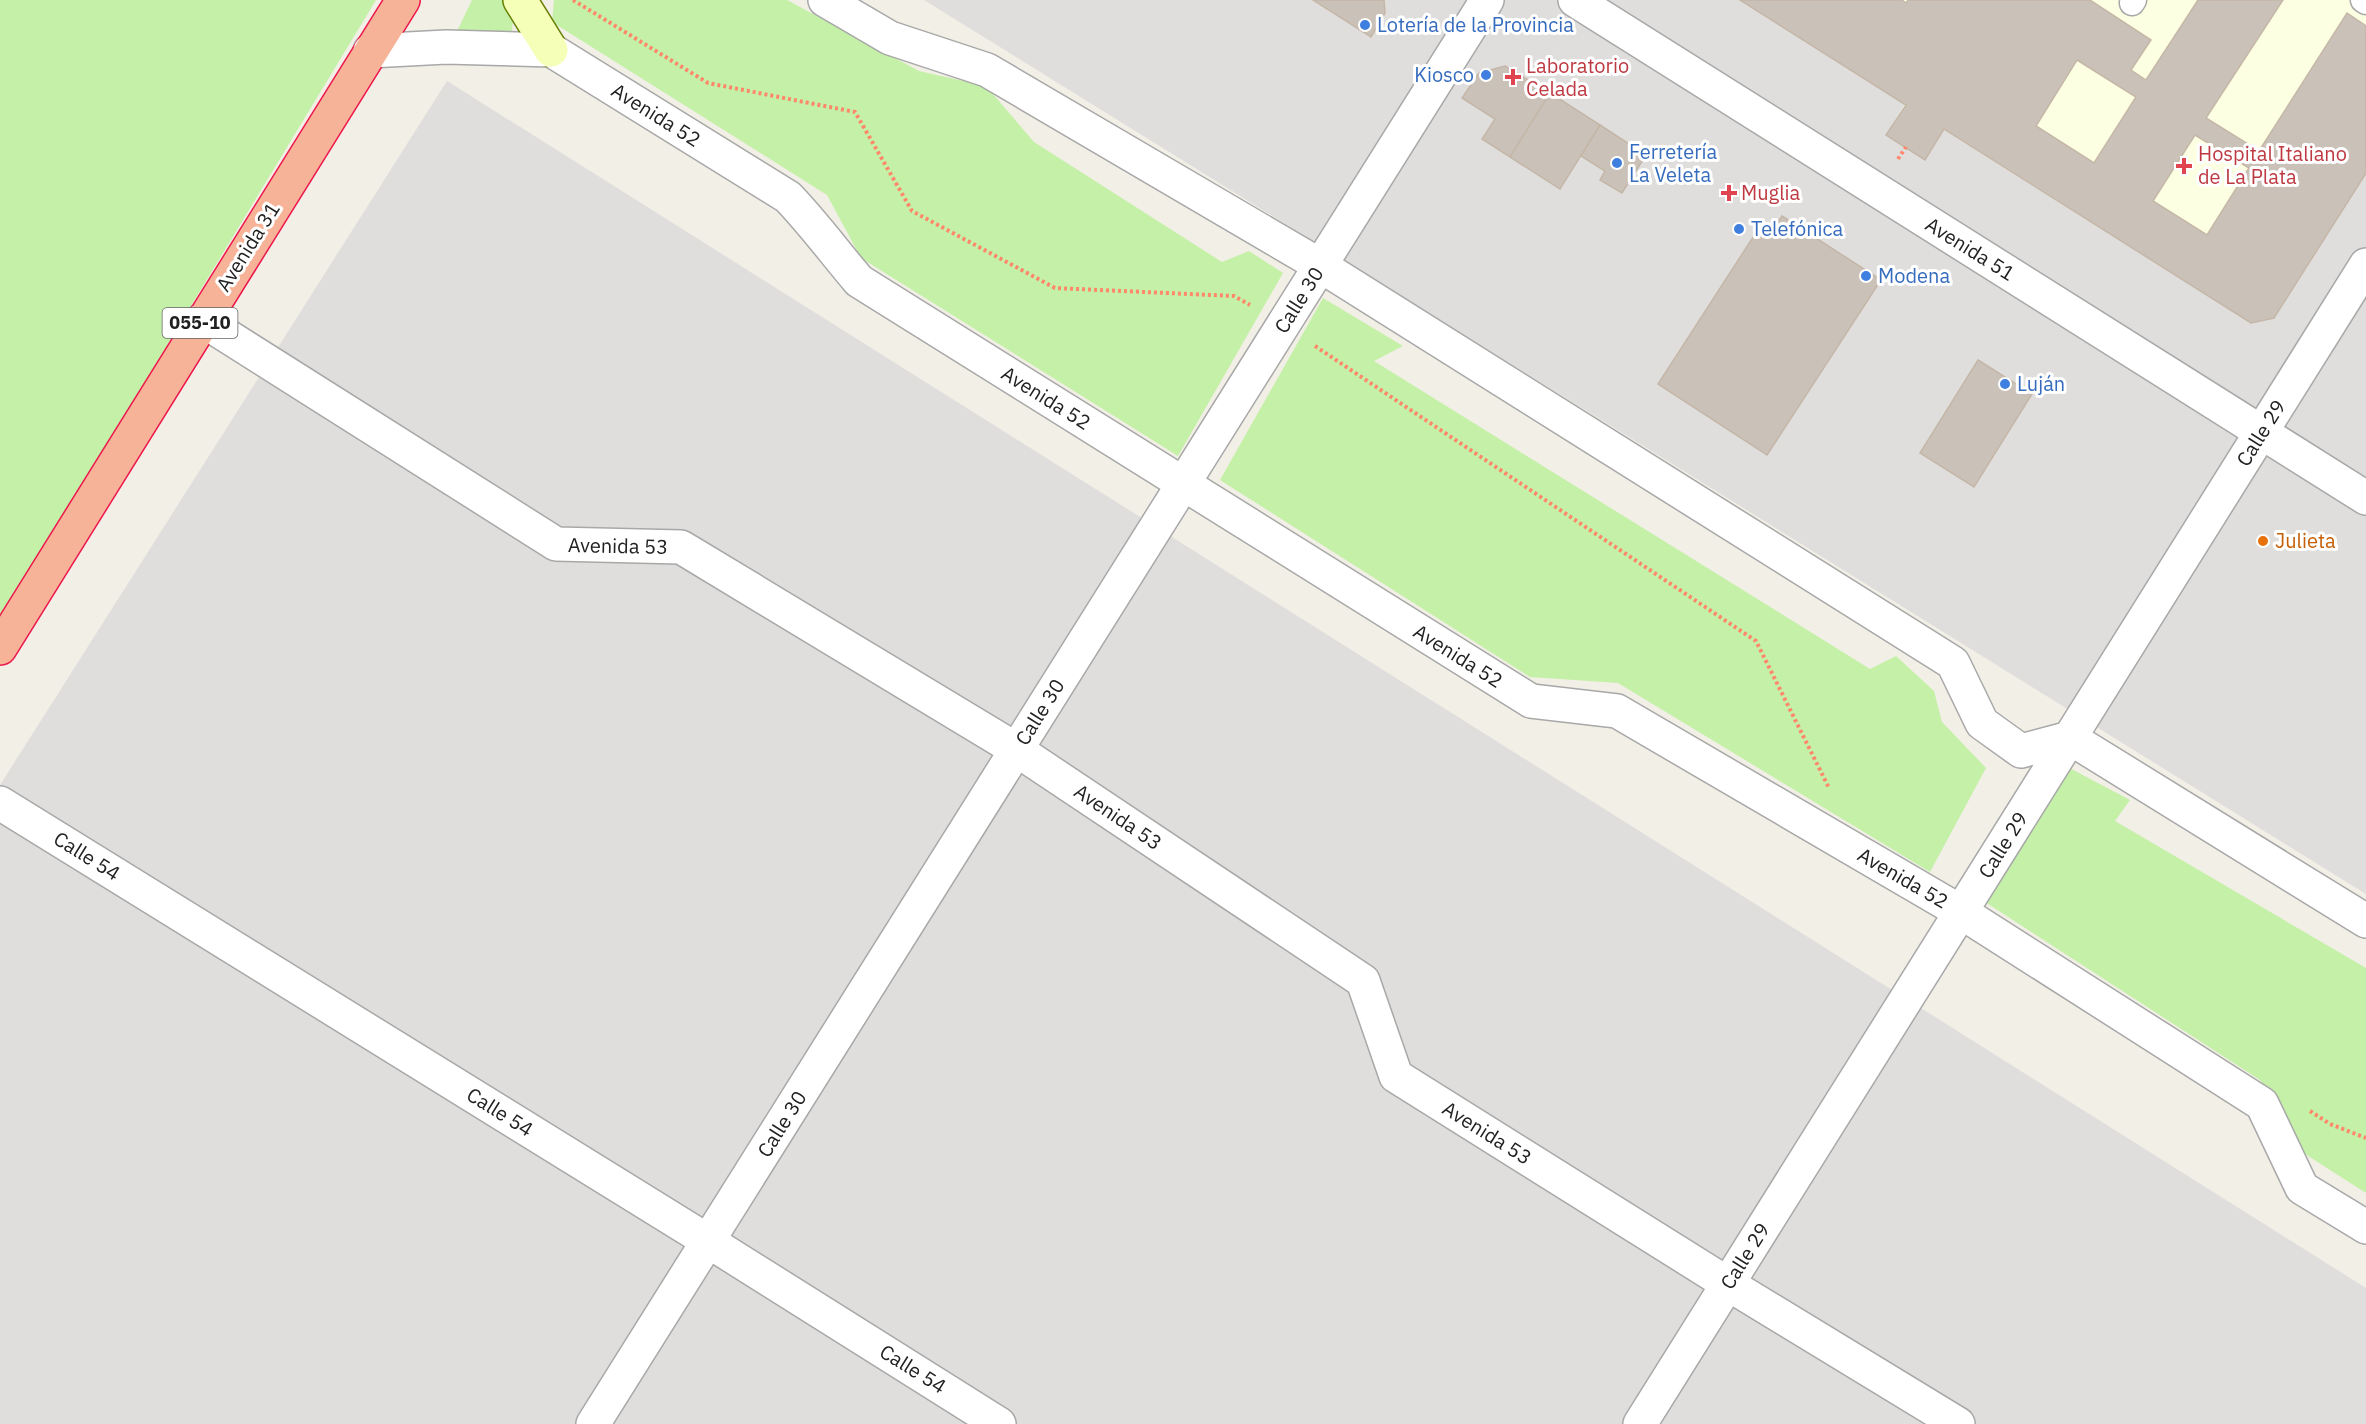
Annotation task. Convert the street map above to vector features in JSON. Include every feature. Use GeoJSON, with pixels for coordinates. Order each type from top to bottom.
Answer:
{"type":"FeatureCollection","features":[{"type":"Feature","properties":{"kind":"highway","name":"Avenida 31"},"geometry":{"type":"LineString","coordinates":[[0,648],[403,0]]}},
{"type":"Feature","properties":{"kind":"main road","name":"Avenida 52"},"geometry":{"type":"LineString","coordinates":[[520,0],[551,50]]}},
{"type":"Feature","properties":{"kind":"main road"},"geometry":{"type":"LineString","coordinates":[[540,0],[551,50]]}},
{"type":"Feature","properties":{"kind":"street"},"geometry":{"type":"LineString","coordinates":[[825,0],[890,38],[987,70],[1321,266],[1953,663],[1982,723],[2021,751],[2070,738],[2366,921]]}},
{"type":"Feature","properties":{"kind":"street","name":"Calle 30"},"geometry":{"type":"LineString","coordinates":[[593,1424],[1487,0]]}},
{"type":"Feature","properties":{"kind":"street","name":"Avenida 51"},"geometry":{"type":"LineString","coordinates":[[1575,0],[2366,498]]}},
{"type":"Feature","properties":{"kind":"street"},"geometry":{"type":"LineString","coordinates":[[370,51],[446,47],[551,50]]}},
{"type":"Feature","properties":{"kind":"street","name":"Avenida 52"},"geometry":{"type":"LineString","coordinates":[[551,50],[788,197],[814,224],[839,258],[860,281],[1531,701],[1617,711],[1961,912],[2262,1104],[2302,1188],[2366,1227]]}},
{"type":"Feature","properties":{"kind":"street","name":"Calle 29"},"geometry":{"type":"LineString","coordinates":[[1640,1424],[2366,265]]}},
{"type":"Feature","properties":{"kind":"street","name":"Avenida 53"},"geometry":{"type":"LineString","coordinates":[[202,320],[556,544],[681,548],[1017,750],[1363,981],[1396,1076],[1728,1284],[1958,1424]]}},
{"type":"Feature","properties":{"kind":"street","name":"Calle 54"},"geometry":{"type":"LineString","coordinates":[[0,803],[999,1424]]}},
{"type":"Feature","properties":{"kind":"path"},"geometry":{"type":"LineString","coordinates":[[573,0],[708,83],[855,112],[912,211],[1055,288],[1234,296],[1283,325],[1756,641],[1831,791]]}},
{"type":"Feature","properties":{"kind":"path"},"geometry":{"type":"LineString","coordinates":[[2300,1105],[2330,1124],[2366,1137]]}},
{"type":"Feature","properties":{"kind":"shaded area"},"geometry":{"type":"Polygon","coordinates":[[[924,0],[2366,0],[2366,894],[924,0]]]}},
{"type":"Feature","properties":{"kind":"shaded area","name":"Hospital Italiano de La Plata"},"geometry":{"type":"Polygon","coordinates":[[[1740,0],[2366,0],[2366,173],[2274,318],[2251,323],[1944,130],[1925,160],[1886,135],[1905,104],[1740,0]]]}},
{"type":"Feature","properties":{"kind":"shaded area"},"geometry":{"type":"Polygon","coordinates":[[[447,81],[2366,1288],[2366,1424],[0,1424],[0,785],[447,81]]]}},
{"type":"Feature","properties":{"kind":"green space"},"geometry":{"type":"Polygon","coordinates":[[[0,0],[376,0],[0,622],[0,0]]]}},
{"type":"Feature","properties":{"kind":"green space"},"geometry":{"type":"Polygon","coordinates":[[[472,0],[508,0],[514,5],[512,32],[457,31],[472,0]]]}},
{"type":"Feature","properties":{"kind":"green space"},"geometry":{"type":"Polygon","coordinates":[[[554,0],[787,0],[919,71],[986,86],[1034,142],[1222,262],[1249,251],[1283,273],[1178,456],[861,258],[827,195],[552,22],[554,0]]]}},
{"type":"Feature","properties":{"kind":"green space"},"geometry":{"type":"Polygon","coordinates":[[[1323,298],[1403,346],[1374,361],[1870,669],[1896,656],[1934,691],[1942,722],[1986,768],[1930,872],[1618,683],[1530,677],[1220,480],[1323,298]]]}},
{"type":"Feature","properties":{"kind":"green space"},"geometry":{"type":"Polygon","coordinates":[[[2062,764],[2130,800],[2115,821],[2366,968],[2366,1193],[2305,1154],[2260,1080],[1985,902],[2062,764]]]}},
{"type":"Feature","properties":{"kind":"building","name":"Lotería de la Provincia"},"geometry":{"type":"Polygon","coordinates":[[[1313,0],[1384,0],[1385,13],[1371,37],[1313,0]]]}},
{"type":"Feature","properties":{"kind":"building","name":"Hospital Italiano de La Plata"},"geometry":{"type":"Polygon","coordinates":[[[1740,0],[1902,0],[1906,3],[1908,0],[2090,0],[2151,40],[2131,70],[2146,80],[2198,0],[2283,0],[2206,118],[2259,151],[2347,13],[2366,26],[2366,173],[2274,318],[2251,323],[1944,129],[1925,160],[1886,135],[1906,105],[1740,0]],[[2077,60],[2036,126],[2094,163],[2136,97],[2077,60]],[[2195,135],[2153,201],[2207,235],[2249,168],[2195,135]]]}},
{"type":"Feature","properties":{"kind":"building"},"geometry":{"type":"Polygon","coordinates":[[[1505,66],[1550,93],[1510,157],[1482,139],[1495,119],[1462,98],[1479,73],[1505,66]]]}},
{"type":"Feature","properties":{"kind":"building"},"geometry":{"type":"Polygon","coordinates":[[[1550,93],[1600,125],[1560,189],[1510,157],[1550,93]]]}},
{"type":"Feature","properties":{"kind":"building","name":"Ferretería La Veleta"},"geometry":{"type":"Polygon","coordinates":[[[1600,125],[1646,155],[1622,193],[1600,180],[1605,171],[1581,156],[1600,125]]]}},
{"type":"Feature","properties":{"kind":"building"},"geometry":{"type":"Polygon","coordinates":[[[1782,216],[1881,280],[1767,455],[1658,384],[1759,228],[1769,235],[1782,216]]]}},
{"type":"Feature","properties":{"kind":"building"},"geometry":{"type":"Polygon","coordinates":[[[1978,360],[2032,394],[1974,487],[1920,453],[1978,360]]]}},
{"type":"Feature","properties":{"kind":"place","name":"Lotería de la Provincia"},"geometry":{"type":"Point","coordinates":[1365,25]}},
{"type":"Feature","properties":{"kind":"place","name":"Kiosco"},"geometry":{"type":"Point","coordinates":[1486,75]}},
{"type":"Feature","properties":{"kind":"place","name":"Laboratorio Celada"},"geometry":{"type":"Point","coordinates":[1513,77]}},
{"type":"Feature","properties":{"kind":"place","name":"Ferretería La Veleta"},"geometry":{"type":"Point","coordinates":[1617,163]}},
{"type":"Feature","properties":{"kind":"place","name":"Hospital Italiano de La Plata"},"geometry":{"type":"Point","coordinates":[2184,166]}},
{"type":"Feature","properties":{"kind":"place","name":"Muglia"},"geometry":{"type":"Point","coordinates":[1729,193]}},
{"type":"Feature","properties":{"kind":"place","name":"Telefónica"},"geometry":{"type":"Point","coordinates":[1739,229]}},
{"type":"Feature","properties":{"kind":"place","name":"Modena"},"geometry":{"type":"Point","coordinates":[1866,276]}},
{"type":"Feature","properties":{"kind":"place","name":"Luján"},"geometry":{"type":"Point","coordinates":[2005,384]}},
{"type":"Feature","properties":{"kind":"place","name":"Julieta"},"geometry":{"type":"Point","coordinates":[2263,541]}}]}
